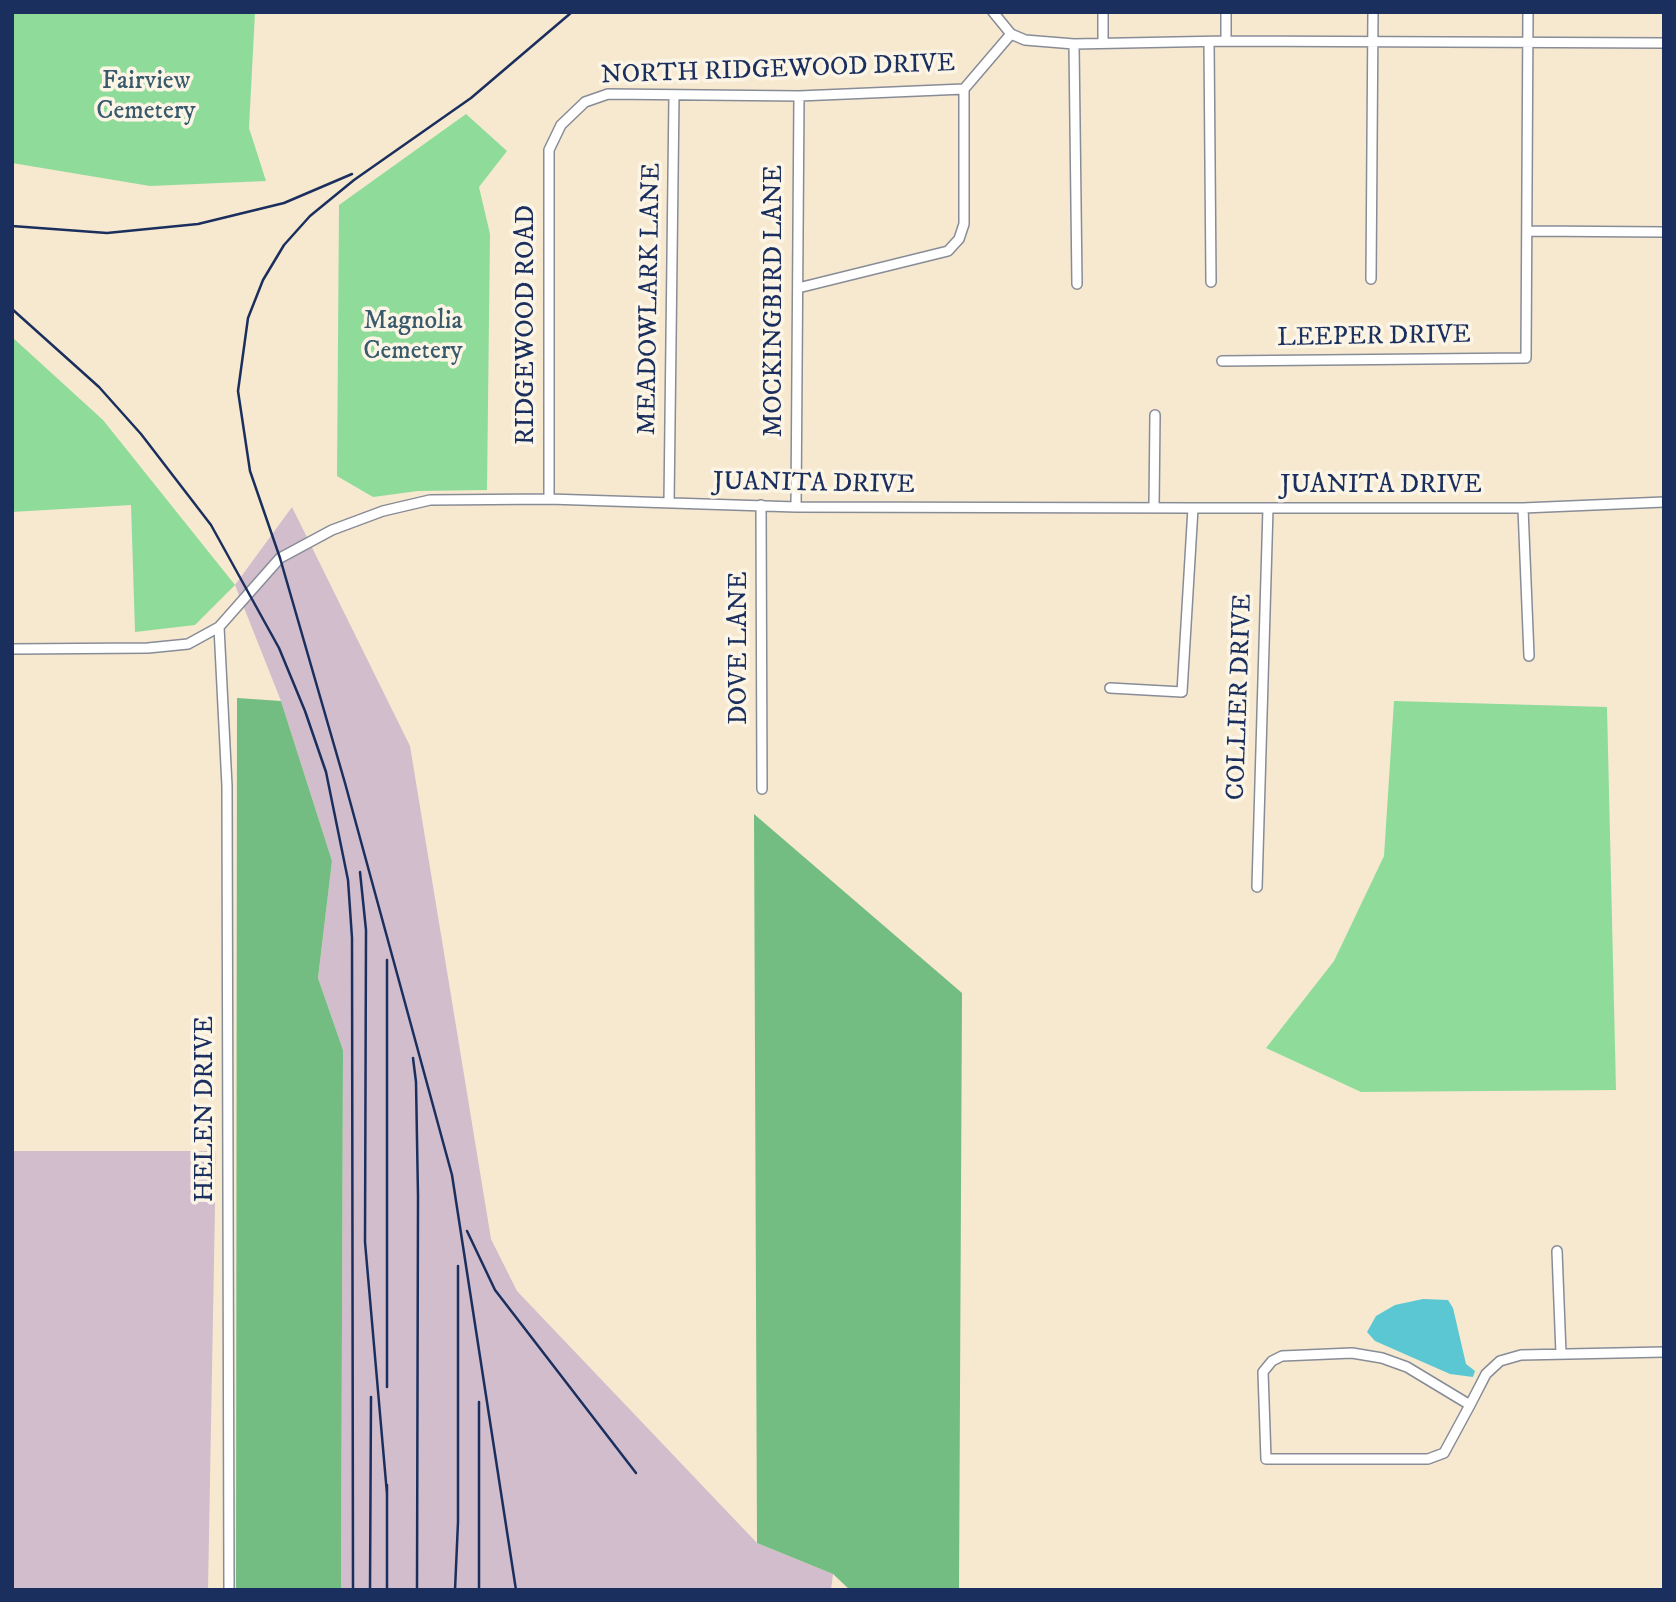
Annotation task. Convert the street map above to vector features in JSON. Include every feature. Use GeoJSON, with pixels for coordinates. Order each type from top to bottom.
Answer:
{"type":"FeatureCollection","features":[{"type":"Feature","properties":{"kind":"street"},"geometry":{"type":"LineString","coordinates":[[993,12],[1011,34],[1026,40],[1074,44],[1226,41],[1664,43]]}},
{"type":"Feature","properties":{"kind":"street"},"geometry":{"type":"LineString","coordinates":[[1102,12],[1103,43]]}},
{"type":"Feature","properties":{"kind":"street"},"geometry":{"type":"LineString","coordinates":[[1226,12],[1226,41]]}},
{"type":"Feature","properties":{"kind":"street"},"geometry":{"type":"LineString","coordinates":[[1371,279],[1373,12]]}},
{"type":"Feature","properties":{"kind":"street"},"geometry":{"type":"LineString","coordinates":[[1528,12],[1529,231],[1664,232]]}},
{"type":"Feature","properties":{"kind":"street","name":"NORTH RIDGEWOOD DRIVE"},"geometry":{"type":"LineString","coordinates":[[549,150],[561,125],[585,102],[608,94],[799,96],[964,89],[1011,34]]}},
{"type":"Feature","properties":{"kind":"street"},"geometry":{"type":"LineString","coordinates":[[1209,42],[1211,282]]}},
{"type":"Feature","properties":{"kind":"street"},"geometry":{"type":"LineString","coordinates":[[1074,44],[1077,284]]}},
{"type":"Feature","properties":{"kind":"street"},"geometry":{"type":"LineString","coordinates":[[798,288],[948,251],[959,239],[964,224],[964,89]]}},
{"type":"Feature","properties":{"kind":"street","name":"MEADOWLARK LANE"},"geometry":{"type":"LineString","coordinates":[[669,503],[674,95]]}},
{"type":"Feature","properties":{"kind":"street","name":"MOCKINGBIRD LANE"},"geometry":{"type":"LineString","coordinates":[[796,507],[799,96]]}},
{"type":"Feature","properties":{"kind":"street","name":"RIDGEWOOD ROAD"},"geometry":{"type":"LineString","coordinates":[[549,150],[549,499]]}},
{"type":"Feature","properties":{"kind":"street","name":"LEEPER DRIVE"},"geometry":{"type":"LineString","coordinates":[[1222,361],[1526,358],[1529,231]]}},
{"type":"Feature","properties":{"kind":"street"},"geometry":{"type":"LineString","coordinates":[[1154,507],[1155,415]]}},
{"type":"Feature","properties":{"kind":"street","name":"JUANITA DRIVE"},"geometry":{"type":"LineString","coordinates":[[12,649],[148,649],[188,644],[219,627],[279,558],[332,530],[419,502],[549,499],[796,507],[1193,508],[1522,508],[1664,502]]}},
{"type":"Feature","properties":{"kind":"street","name":"DOVE LANE"},"geometry":{"type":"LineString","coordinates":[[761,505],[762,789]]}},
{"type":"Feature","properties":{"kind":"street"},"geometry":{"type":"LineString","coordinates":[[1110,688],[1182,692],[1193,508]]}},
{"type":"Feature","properties":{"kind":"street","name":"COLLIER DRIVE"},"geometry":{"type":"LineString","coordinates":[[1257,887],[1268,508]]}},
{"type":"Feature","properties":{"kind":"street"},"geometry":{"type":"LineString","coordinates":[[1522,508],[1529,656]]}},
{"type":"Feature","properties":{"kind":"street","name":"HELEN DRIVE"},"geometry":{"type":"LineString","coordinates":[[219,627],[227,786],[229,1590]]}},
{"type":"Feature","properties":{"kind":"street"},"geometry":{"type":"LineString","coordinates":[[1557,1251],[1562,1354]]}},
{"type":"Feature","properties":{"kind":"street"},"geometry":{"type":"LineString","coordinates":[[1470,1405],[1407,1367],[1382,1357],[1352,1353],[1282,1356],[1263,1372],[1266,1459],[1428,1459],[1444,1453],[1470,1405],[1486,1374],[1500,1361],[1521,1355],[1664,1352]]}},
{"type":"Feature","properties":{"kind":"shaded area"},"geometry":{"type":"Polygon","coordinates":[[[292,507],[410,746],[491,1239],[517,1291],[757,1543],[833,1574],[831,1590],[341,1590],[343,1050],[318,978],[332,861],[281,701],[235,585],[292,507]]]}},
{"type":"Feature","properties":{"kind":"shaded area"},"geometry":{"type":"Polygon","coordinates":[[[12,1151],[216,1151],[208,1590],[12,1590],[12,1151]]]}},
{"type":"Feature","properties":{"kind":"green space","name":"Fairview Cemetery"},"geometry":{"type":"Polygon","coordinates":[[[12,12],[255,12],[249,128],[266,181],[150,186],[12,163],[12,12]]]}},
{"type":"Feature","properties":{"kind":"green space","name":"Magnolia Cemetery"},"geometry":{"type":"Polygon","coordinates":[[[466,114],[507,151],[479,187],[490,234],[487,490],[418,491],[373,497],[337,476],[339,205],[466,114]]]}},
{"type":"Feature","properties":{"kind":"green space"},"geometry":{"type":"Polygon","coordinates":[[[12,337],[103,420],[235,585],[195,625],[135,632],[131,505],[12,512],[12,337]]]}},
{"type":"Feature","properties":{"kind":"green space"},"geometry":{"type":"Polygon","coordinates":[[[237,698],[281,701],[332,861],[318,978],[343,1050],[341,1590],[236,1590],[237,698]]]}},
{"type":"Feature","properties":{"kind":"green space"},"geometry":{"type":"Polygon","coordinates":[[[1394,701],[1607,707],[1616,1090],[1361,1092],[1266,1048],[1334,961],[1384,856],[1394,701]]]}},
{"type":"Feature","properties":{"kind":"green space"},"geometry":{"type":"Polygon","coordinates":[[[754,814],[962,993],[959,1590],[850,1590],[833,1574],[757,1543],[754,814]]]}},
{"type":"Feature","properties":{"kind":"water"},"geometry":{"type":"Polygon","coordinates":[[[1423,1299],[1448,1300],[1453,1308],[1466,1364],[1475,1371],[1473,1377],[1450,1374],[1375,1341],[1367,1332],[1376,1316],[1395,1305],[1423,1299]]]}},
{"type":"Feature","properties":{"kind":"railway"},"geometry":{"type":"LineString","coordinates":[[516,1590],[452,1175],[345,783],[280,558],[250,471],[238,391],[248,318],[263,280],[284,245],[310,216],[354,180],[471,98],[572,12]]}},
{"type":"Feature","properties":{"kind":"railway"},"geometry":{"type":"LineString","coordinates":[[12,226],[107,233],[198,224],[284,203],[352,174]]}},
{"type":"Feature","properties":{"kind":"railway"},"geometry":{"type":"LineString","coordinates":[[12,309],[99,387],[141,434],[211,525],[279,648],[326,772],[348,880],[352,938],[353,1590]]}},
{"type":"Feature","properties":{"kind":"railway"},"geometry":{"type":"LineString","coordinates":[[360,872],[366,930],[365,1242],[387,1494]]}},
{"type":"Feature","properties":{"kind":"railway"},"geometry":{"type":"LineString","coordinates":[[387,960],[387,1387]]}},
{"type":"Feature","properties":{"kind":"railway"},"geometry":{"type":"LineString","coordinates":[[413,1058],[416,1082],[418,1196],[417,1590]]}},
{"type":"Feature","properties":{"kind":"railway"},"geometry":{"type":"LineString","coordinates":[[467,1231],[495,1290],[636,1473]]}},
{"type":"Feature","properties":{"kind":"railway"},"geometry":{"type":"LineString","coordinates":[[455,1590],[458,1522],[458,1266]]}},
{"type":"Feature","properties":{"kind":"railway"},"geometry":{"type":"LineString","coordinates":[[370,1590],[371,1397]]}},
{"type":"Feature","properties":{"kind":"railway"},"geometry":{"type":"LineString","coordinates":[[479,1402],[479,1590]]}},
{"type":"Feature","properties":{"kind":"railway"},"geometry":{"type":"LineString","coordinates":[[387,1485],[387,1590]]}}]}
